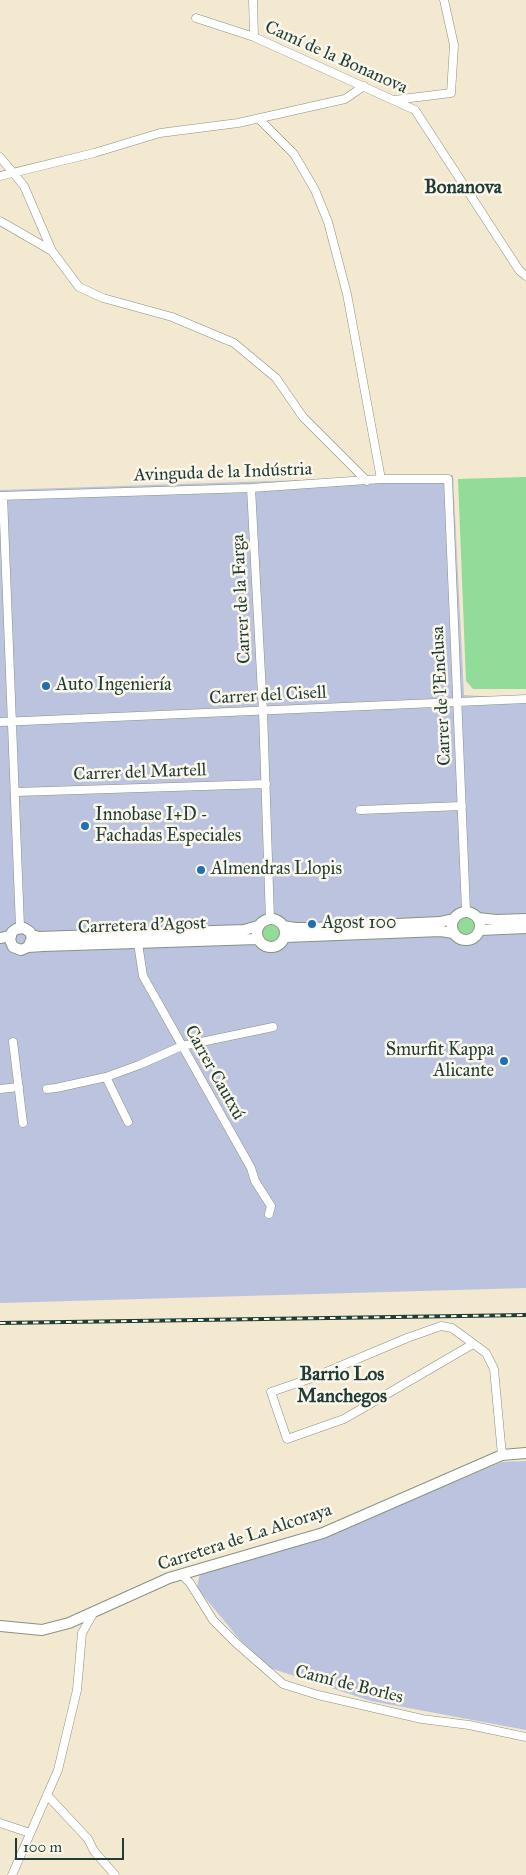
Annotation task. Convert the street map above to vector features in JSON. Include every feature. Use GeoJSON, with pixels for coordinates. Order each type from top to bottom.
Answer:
{"type":"FeatureCollection","features":[{"type":"Feature","properties":{"kind":"main road"},"geometry":{"type":"LineString","coordinates":[[283,926],[285,937],[280,945],[271,948],[263,945],[257,939],[258,926],[263,921],[270,919],[275,919],[283,926],[295,928],[440,922],[453,919],[457,915],[466,912],[471,912],[478,918],[496,920],[526,919]]}},
{"type":"Feature","properties":{"kind":"main road"},"geometry":{"type":"LineString","coordinates":[[285,937],[441,931],[454,933],[461,939],[470,940],[480,930],[478,918]]}},
{"type":"Feature","properties":{"kind":"main road"},"geometry":{"type":"LineString","coordinates":[[453,919],[454,933]]}},
{"type":"Feature","properties":{"kind":"main road","name":"Carretera d'Agost"},"geometry":{"type":"LineString","coordinates":[[32,935],[39,937],[244,930],[258,926]]}},
{"type":"Feature","properties":{"kind":"main road"},"geometry":{"type":"LineString","coordinates":[[0,947],[20,927],[27,929],[32,935],[32,942],[28,947],[20,950],[8,940]]}},
{"type":"Feature","properties":{"kind":"main road"},"geometry":{"type":"LineString","coordinates":[[480,930],[526,928]]}},
{"type":"Feature","properties":{"kind":"main road","name":"Carretera d'Agost"},"geometry":{"type":"LineString","coordinates":[[28,947],[257,939]]}},
{"type":"Feature","properties":{"kind":"main road","name":"Carretera de La Alcoraya"},"geometry":{"type":"LineString","coordinates":[[0,1626],[37,1630],[49,1629],[69,1623],[169,1578],[323,1533],[502,1455],[526,1453]]}},
{"type":"Feature","properties":{"kind":"street"},"geometry":{"type":"LineString","coordinates":[[253,0],[254,37]]}},
{"type":"Feature","properties":{"kind":"street"},"geometry":{"type":"LineString","coordinates":[[392,100],[451,94],[454,45],[444,0]]}},
{"type":"Feature","properties":{"kind":"street","name":"Camí de la Bonanova"},"geometry":{"type":"LineString","coordinates":[[196,18],[254,37],[415,110],[519,270],[526,276]]}},
{"type":"Feature","properties":{"kind":"street"},"geometry":{"type":"LineString","coordinates":[[0,176],[94,154],[160,133],[259,119],[345,99],[364,86]]}},
{"type":"Feature","properties":{"kind":"street"},"geometry":{"type":"LineString","coordinates":[[259,119],[294,154],[315,190],[328,222],[347,294],[381,480]]}},
{"type":"Feature","properties":{"kind":"street"},"geometry":{"type":"LineString","coordinates":[[0,157],[24,186],[52,251],[79,287],[103,298],[172,317],[234,343],[276,378],[304,417],[367,481]]}},
{"type":"Feature","properties":{"kind":"street"},"geometry":{"type":"LineString","coordinates":[[0,221],[52,251]]}},
{"type":"Feature","properties":{"kind":"street","name":"Avinguda de la Indústria"},"geometry":{"type":"LineString","coordinates":[[2,496],[251,488],[381,480],[448,479]]}},
{"type":"Feature","properties":{"kind":"street","name":"Carrer de l'Enclusa"},"geometry":{"type":"LineString","coordinates":[[448,479],[466,912]]}},
{"type":"Feature","properties":{"kind":"street","name":"Carrer de la Farga"},"geometry":{"type":"LineString","coordinates":[[251,488],[266,784],[270,919]]}},
{"type":"Feature","properties":{"kind":"street"},"geometry":{"type":"LineString","coordinates":[[2,496],[16,792],[20,927]]}},
{"type":"Feature","properties":{"kind":"street","name":"Carrer del Cisell"},"geometry":{"type":"LineString","coordinates":[[12,721],[526,700]]}},
{"type":"Feature","properties":{"kind":"street"},"geometry":{"type":"LineString","coordinates":[[0,722],[12,721]]}},
{"type":"Feature","properties":{"kind":"street","name":"Carrer del Martell"},"geometry":{"type":"LineString","coordinates":[[16,792],[266,784]]}},
{"type":"Feature","properties":{"kind":"street"},"geometry":{"type":"LineString","coordinates":[[360,810],[462,806]]}},
{"type":"Feature","properties":{"kind":"street","name":"Carrer Cautxú"},"geometry":{"type":"LineString","coordinates":[[138,943],[143,976],[251,1168],[255,1181],[270,1206],[269,1214]]}},
{"type":"Feature","properties":{"kind":"street"},"geometry":{"type":"LineString","coordinates":[[47,1089],[106,1077],[182,1046],[273,1027]]}},
{"type":"Feature","properties":{"kind":"street"},"geometry":{"type":"LineString","coordinates":[[14,1042],[23,1123]]}},
{"type":"Feature","properties":{"kind":"street"},"geometry":{"type":"LineString","coordinates":[[106,1077],[128,1122]]}},
{"type":"Feature","properties":{"kind":"street"},"geometry":{"type":"LineString","coordinates":[[0,1089],[19,1087]]}},
{"type":"Feature","properties":{"kind":"street"},"geometry":{"type":"LineString","coordinates":[[473,1344],[344,1419],[287,1439],[270,1392],[312,1378],[406,1338],[441,1326],[452,1328],[486,1353],[494,1369],[502,1455]]}},
{"type":"Feature","properties":{"kind":"street","name":"Camí de Borles"},"geometry":{"type":"LineString","coordinates":[[181,1574],[190,1583],[213,1620],[283,1684],[422,1719],[470,1724],[526,1738]]}},
{"type":"Feature","properties":{"kind":"street"},"geometry":{"type":"LineString","coordinates":[[12,1875],[58,1770],[77,1690],[82,1633],[94,1612]]}},
{"type":"Feature","properties":{"kind":"street"},"geometry":{"type":"LineString","coordinates":[[48,1795],[88,1838],[94,1851],[115,1875]]}},
{"type":"Feature","properties":{"kind":"street"},"geometry":{"type":"LineString","coordinates":[[0,1823],[30,1833]]}},
{"type":"Feature","properties":{"kind":"shaded area"},"geometry":{"type":"Polygon","coordinates":[[[453,475],[464,695],[526,699],[526,1288],[0,1303],[0,490],[453,475]]]}},
{"type":"Feature","properties":{"kind":"shaded area"},"geometry":{"type":"Polygon","coordinates":[[[526,1461],[526,1730],[371,1701],[270,1668],[240,1640],[197,1588],[200,1572],[329,1535],[502,1462],[526,1461]]]}},
{"type":"Feature","properties":{"kind":"green space"},"geometry":{"type":"Polygon","coordinates":[[[526,477],[526,689],[473,689],[466,681],[458,479],[526,477]]]}},
{"type":"Feature","properties":{"kind":"green space"},"geometry":{"type":"Polygon","coordinates":[[[466,917],[474,922],[475,926],[470,934],[466,935],[458,930],[457,926],[462,918],[466,917]]]}},
{"type":"Feature","properties":{"kind":"green space"},"geometry":{"type":"Polygon","coordinates":[[[267,924],[275,924],[280,929],[278,940],[267,942],[262,937],[262,929],[267,924]]]}},
{"type":"Feature","properties":{"kind":"railway"},"geometry":{"type":"LineString","coordinates":[[0,1323],[526,1315]]}},
{"type":"Feature","properties":{"kind":"place","name":"Auto Ingeniería"},"geometry":{"type":"Point","coordinates":[46,686]}},
{"type":"Feature","properties":{"kind":"place","name":"Innobase I+D - Fachadas Especiales"},"geometry":{"type":"Point","coordinates":[85,826]}},
{"type":"Feature","properties":{"kind":"place","name":"Almendras Llopis"},"geometry":{"type":"Point","coordinates":[201,870]}},
{"type":"Feature","properties":{"kind":"place","name":"Agost 100"},"geometry":{"type":"Point","coordinates":[312,924]}},
{"type":"Feature","properties":{"kind":"place","name":"Smurfit Kappa Alicante"},"geometry":{"type":"Point","coordinates":[504,1061]}},
{"type":"Feature","properties":{"kind":"district","name":"Bonanova"},"geometry":{"type":"Point","coordinates":[463,188]}},
{"type":"Feature","properties":{"kind":"district","name":"Barrio Los Manchegos"},"geometry":{"type":"Point","coordinates":[342,1386]}}]}
